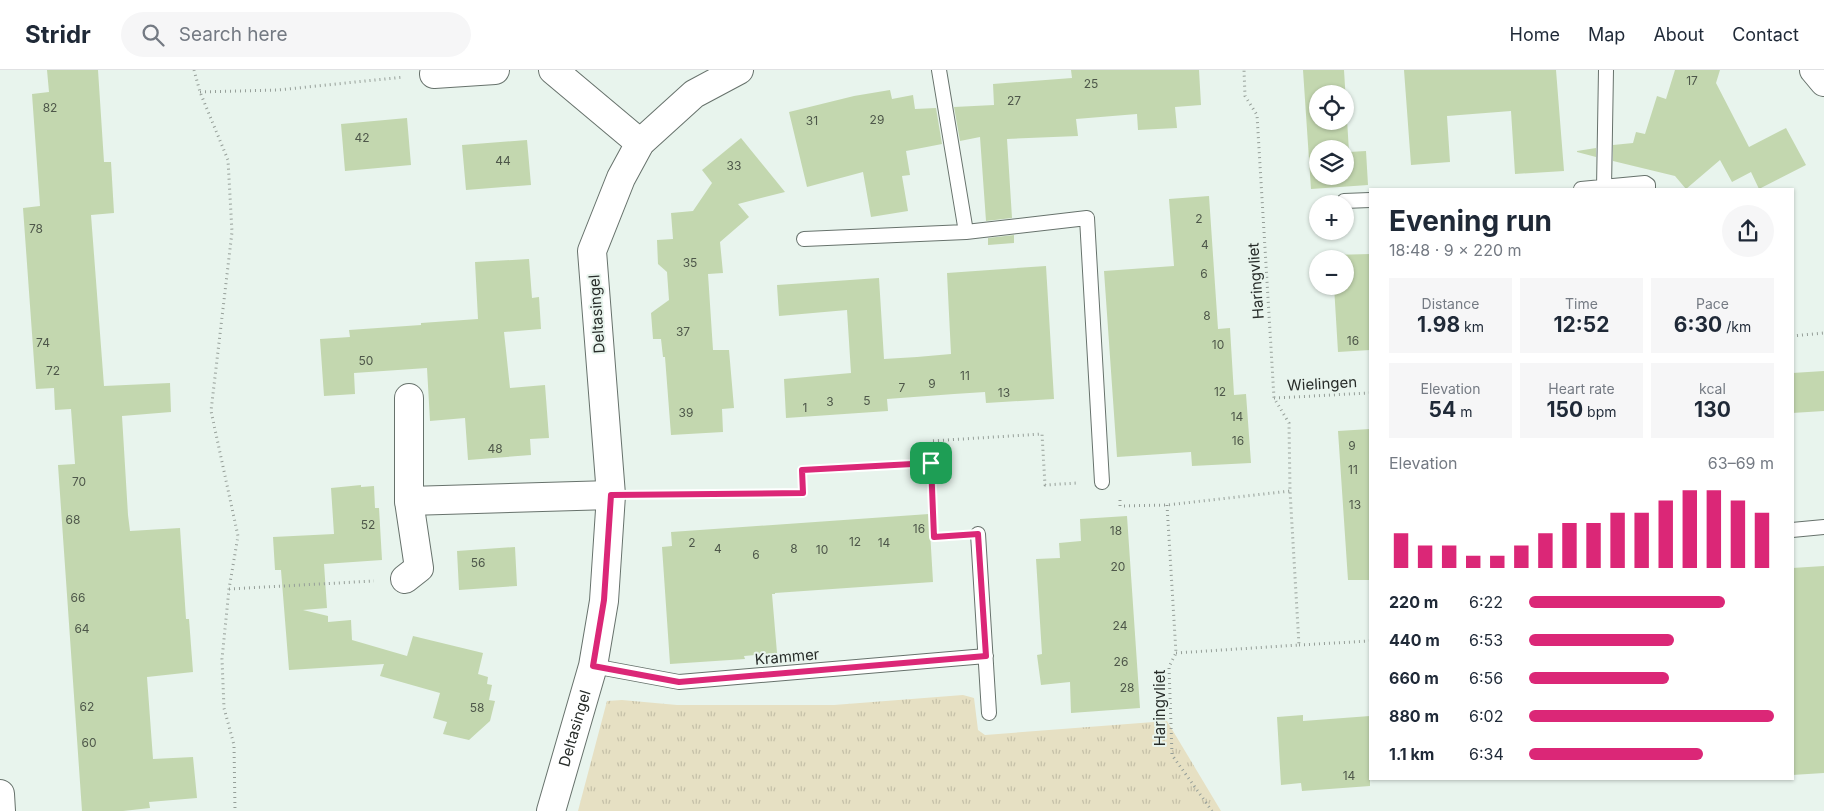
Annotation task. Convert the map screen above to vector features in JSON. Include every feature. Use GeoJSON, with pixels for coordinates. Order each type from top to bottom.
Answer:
{"type":"FeatureCollection","features":[{"type":"Feature","properties":{"kind":"street"},"geometry":{"type":"LineString","coordinates":[[434,74],[495,70]]}},
{"type":"Feature","properties":{"kind":"street"},"geometry":{"type":"LineString","coordinates":[[553,70],[640,143]]}},
{"type":"Feature","properties":{"kind":"street","name":"Deltasingel"},"geometry":{"type":"LineString","coordinates":[[551,811],[593,666],[604,600],[611,495],[592,251],[621,178],[640,143],[694,94],[739,70]]}},
{"type":"Feature","properties":{"kind":"street"},"geometry":{"type":"LineString","coordinates":[[1814,70],[1824,82]]}},
{"type":"Feature","properties":{"kind":"street"},"geometry":{"type":"LineString","coordinates":[[405,579],[419,568],[409,501],[409,398]]}},
{"type":"Feature","properties":{"kind":"street"},"geometry":{"type":"LineString","coordinates":[[409,501],[611,495]]}},
{"type":"Feature","properties":{"kind":"street"},"geometry":{"type":"LineString","coordinates":[[0,794],[1,811]]}},
{"type":"Feature","properties":{"kind":"lane"},"geometry":{"type":"LineString","coordinates":[[939,70],[966,232]]}},
{"type":"Feature","properties":{"kind":"lane"},"geometry":{"type":"LineString","coordinates":[[1606,70],[1604,188],[1644,183],[1648,185],[1648,188]]}},
{"type":"Feature","properties":{"kind":"lane"},"geometry":{"type":"LineString","coordinates":[[1354,201],[1369,200]]}},
{"type":"Feature","properties":{"kind":"lane"},"geometry":{"type":"LineString","coordinates":[[804,239],[966,232],[1086,218],[1102,482]]}},
{"type":"Feature","properties":{"kind":"lane"},"geometry":{"type":"LineString","coordinates":[[1794,530],[1824,527]]}},
{"type":"Feature","properties":{"kind":"lane"},"geometry":{"type":"LineString","coordinates":[[978,534],[990,713]]}},
{"type":"Feature","properties":{"kind":"lane","name":"Krammer"},"geometry":{"type":"LineString","coordinates":[[593,666],[679,682],[986,656]]}},
{"type":"Feature","properties":{"kind":"path"},"geometry":{"type":"LineString","coordinates":[[194,70],[200,92],[228,160],[232,232],[211,411],[238,536],[229,589],[222,659],[224,708],[234,745],[235,811]]}},
{"type":"Feature","properties":{"kind":"path","name":"Haringvliet"},"geometry":{"type":"LineString","coordinates":[[1176,652],[1299,645],[1290,491],[1289,424],[1274,398],[1257,115],[1246,96],[1244,70]]}},
{"type":"Feature","properties":{"kind":"path"},"geometry":{"type":"LineString","coordinates":[[200,92],[278,90],[434,74]]}},
{"type":"Feature","properties":{"kind":"path"},"geometry":{"type":"LineString","coordinates":[[1794,336],[1824,333]]}},
{"type":"Feature","properties":{"kind":"path","name":"Wielingen"},"geometry":{"type":"LineString","coordinates":[[1274,398],[1369,393]]}},
{"type":"Feature","properties":{"kind":"path"},"geometry":{"type":"LineString","coordinates":[[978,534],[934,537],[930,441],[1042,434],[1045,485],[1118,480],[1120,506],[1167,505],[1290,491]]}},
{"type":"Feature","properties":{"kind":"path"},"geometry":{"type":"LineString","coordinates":[[611,495],[803,493],[802,470],[931,463]]}},
{"type":"Feature","properties":{"kind":"path","name":"Haringvliet"},"geometry":{"type":"LineString","coordinates":[[1167,505],[1176,652],[1169,668],[1172,755],[1212,811]]}},
{"type":"Feature","properties":{"kind":"path"},"geometry":{"type":"LineString","coordinates":[[229,589],[405,579]]}},
{"type":"Feature","properties":{"kind":"path"},"geometry":{"type":"LineString","coordinates":[[1299,645],[1369,641]]}},
{"type":"Feature","properties":{"kind":"green space"},"geometry":{"type":"Polygon","coordinates":[[[963,695],[974,698],[978,730],[985,735],[1167,721],[1221,811],[578,811],[607,701],[622,700],[677,705],[834,705],[963,695]]]}},
{"type":"Feature","properties":{"kind":"building"},"geometry":{"type":"Polygon","coordinates":[[[47,70],[98,70],[104,162],[111,162],[114,213],[91,215],[104,386],[170,383],[171,412],[122,416],[128,515],[130,531],[180,528],[186,619],[189,619],[193,672],[147,677],[153,759],[193,757],[197,798],[149,802],[150,808],[123,811],[82,811],[58,465],[75,464],[71,409],[55,410],[54,388],[36,389],[23,208],[40,206],[32,94],[49,92],[47,70]]]}},
{"type":"Feature","properties":{"kind":"building"},"geometry":{"type":"Polygon","coordinates":[[[1071,70],[1199,70],[1201,105],[1175,107],[1177,128],[1138,130],[1137,114],[1076,119],[1078,136],[1007,139],[1012,218],[986,221],[980,137],[960,141],[954,107],[994,105],[993,84],[1072,78],[1071,70]]]}},
{"type":"Feature","properties":{"kind":"building"},"geometry":{"type":"Polygon","coordinates":[[[1303,70],[1344,70],[1345,85],[1309,85],[1309,130],[1348,130],[1348,140],[1309,140],[1309,159],[1303,70]]]}},
{"type":"Feature","properties":{"kind":"building"},"geometry":{"type":"Polygon","coordinates":[[[1404,70],[1556,70],[1564,171],[1515,174],[1511,111],[1447,116],[1450,162],[1411,165],[1404,70]]]}},
{"type":"Feature","properties":{"kind":"building"},"geometry":{"type":"Polygon","coordinates":[[[1675,70],[1720,70],[1716,83],[1749,147],[1786,128],[1806,165],[1759,188],[1751,172],[1732,182],[1720,160],[1685,188],[1675,176],[1613,161],[1613,145],[1633,143],[1636,132],[1645,134],[1657,96],[1666,99],[1675,70]]]}},
{"type":"Feature","properties":{"kind":"building"},"geometry":{"type":"Polygon","coordinates":[[[890,90],[892,99],[913,95],[915,109],[936,108],[942,144],[906,151],[910,175],[902,176],[908,211],[871,217],[863,172],[807,187],[789,112],[854,96],[890,90]]]}},
{"type":"Feature","properties":{"kind":"building"},"geometry":{"type":"Polygon","coordinates":[[[407,118],[411,165],[345,171],[341,124],[407,118]]]}},
{"type":"Feature","properties":{"kind":"building"},"geometry":{"type":"Polygon","coordinates":[[[741,138],[785,192],[738,204],[749,217],[720,242],[723,273],[708,274],[713,350],[729,350],[734,408],[722,409],[723,432],[671,435],[665,357],[663,357],[661,339],[653,339],[651,313],[669,300],[667,272],[658,264],[657,240],[673,239],[671,213],[693,211],[712,183],[702,170],[741,138]]]}},
{"type":"Feature","properties":{"kind":"building"},"geometry":{"type":"Polygon","coordinates":[[[527,140],[531,185],[466,190],[462,145],[527,140]]]}},
{"type":"Feature","properties":{"kind":"building"},"geometry":{"type":"Polygon","coordinates":[[[1596,148],[1596,157],[1577,152],[1577,151],[1596,148]]]}},
{"type":"Feature","properties":{"kind":"building"},"geometry":{"type":"Polygon","coordinates":[[[1366,151],[1368,185],[1311,189],[1311,185],[1354,185],[1354,152],[1366,151]]]}},
{"type":"Feature","properties":{"kind":"building"},"geometry":{"type":"Polygon","coordinates":[[[1209,196],[1218,329],[1230,328],[1234,395],[1246,394],[1251,463],[1192,466],[1191,452],[1117,457],[1104,271],[1174,266],[1169,199],[1209,196]]]}},
{"type":"Feature","properties":{"kind":"building"},"geometry":{"type":"Polygon","coordinates":[[[1014,235],[1014,243],[988,245],[988,238],[1014,235]]]}},
{"type":"Feature","properties":{"kind":"building"},"geometry":{"type":"Polygon","coordinates":[[[1354,254],[1369,254],[1369,350],[1338,352],[1335,295],[1354,295],[1354,254]]]}},
{"type":"Feature","properties":{"kind":"building"},"geometry":{"type":"Polygon","coordinates":[[[529,259],[532,298],[539,297],[541,329],[504,332],[510,388],[545,385],[549,438],[530,439],[531,455],[468,460],[465,418],[430,421],[427,368],[354,373],[355,394],[324,396],[320,339],[350,337],[349,330],[478,319],[475,262],[529,259]]]}},
{"type":"Feature","properties":{"kind":"building"},"geometry":{"type":"Polygon","coordinates":[[[1046,266],[1054,399],[986,403],[985,392],[954,394],[887,399],[888,411],[786,418],[784,379],[851,373],[847,310],[779,316],[777,285],[879,278],[884,359],[917,357],[951,354],[947,273],[1046,266]]]}},
{"type":"Feature","properties":{"kind":"building"},"geometry":{"type":"Polygon","coordinates":[[[1824,371],[1824,411],[1794,413],[1794,373],[1824,371]]]}},
{"type":"Feature","properties":{"kind":"building"},"geometry":{"type":"Polygon","coordinates":[[[1369,429],[1369,580],[1348,580],[1338,431],[1369,429]]]}},
{"type":"Feature","properties":{"kind":"building"},"geometry":{"type":"Polygon","coordinates":[[[361,485],[361,487],[374,486],[375,508],[379,508],[382,560],[324,564],[327,608],[303,610],[328,616],[328,622],[351,620],[352,640],[407,656],[413,636],[483,653],[478,674],[488,677],[487,684],[492,685],[489,700],[495,701],[490,721],[469,740],[443,734],[447,722],[433,718],[440,693],[380,676],[384,664],[289,670],[281,570],[275,570],[273,537],[334,534],[331,488],[361,485]]]}},
{"type":"Feature","properties":{"kind":"building"},"geometry":{"type":"Polygon","coordinates":[[[929,514],[933,582],[775,593],[772,594],[777,653],[744,656],[745,659],[670,664],[662,547],[672,546],[671,532],[929,514]]]}},
{"type":"Feature","properties":{"kind":"building"},"geometry":{"type":"Polygon","coordinates":[[[1127,516],[1140,708],[1071,713],[1070,682],[1041,685],[1037,655],[1042,654],[1036,559],[1060,558],[1059,543],[1081,541],[1080,519],[1127,516]]]}},
{"type":"Feature","properties":{"kind":"building"},"geometry":{"type":"Polygon","coordinates":[[[515,547],[517,586],[459,590],[457,551],[515,547]]]}},
{"type":"Feature","properties":{"kind":"building"},"geometry":{"type":"Polygon","coordinates":[[[1824,566],[1824,773],[1794,775],[1794,568],[1824,566]]]}},
{"type":"Feature","properties":{"kind":"building"},"geometry":{"type":"Polygon","coordinates":[[[1303,715],[1303,721],[1369,716],[1370,786],[1302,791],[1301,783],[1281,785],[1277,717],[1303,715]]]}},
{"type":"Feature","properties":{"kind":"route"},"geometry":{"type":"LineString","coordinates":[[931,463],[934,537],[978,534],[986,656],[679,682],[593,666],[604,600],[611,495],[803,493],[802,470],[931,463]]}}]}
